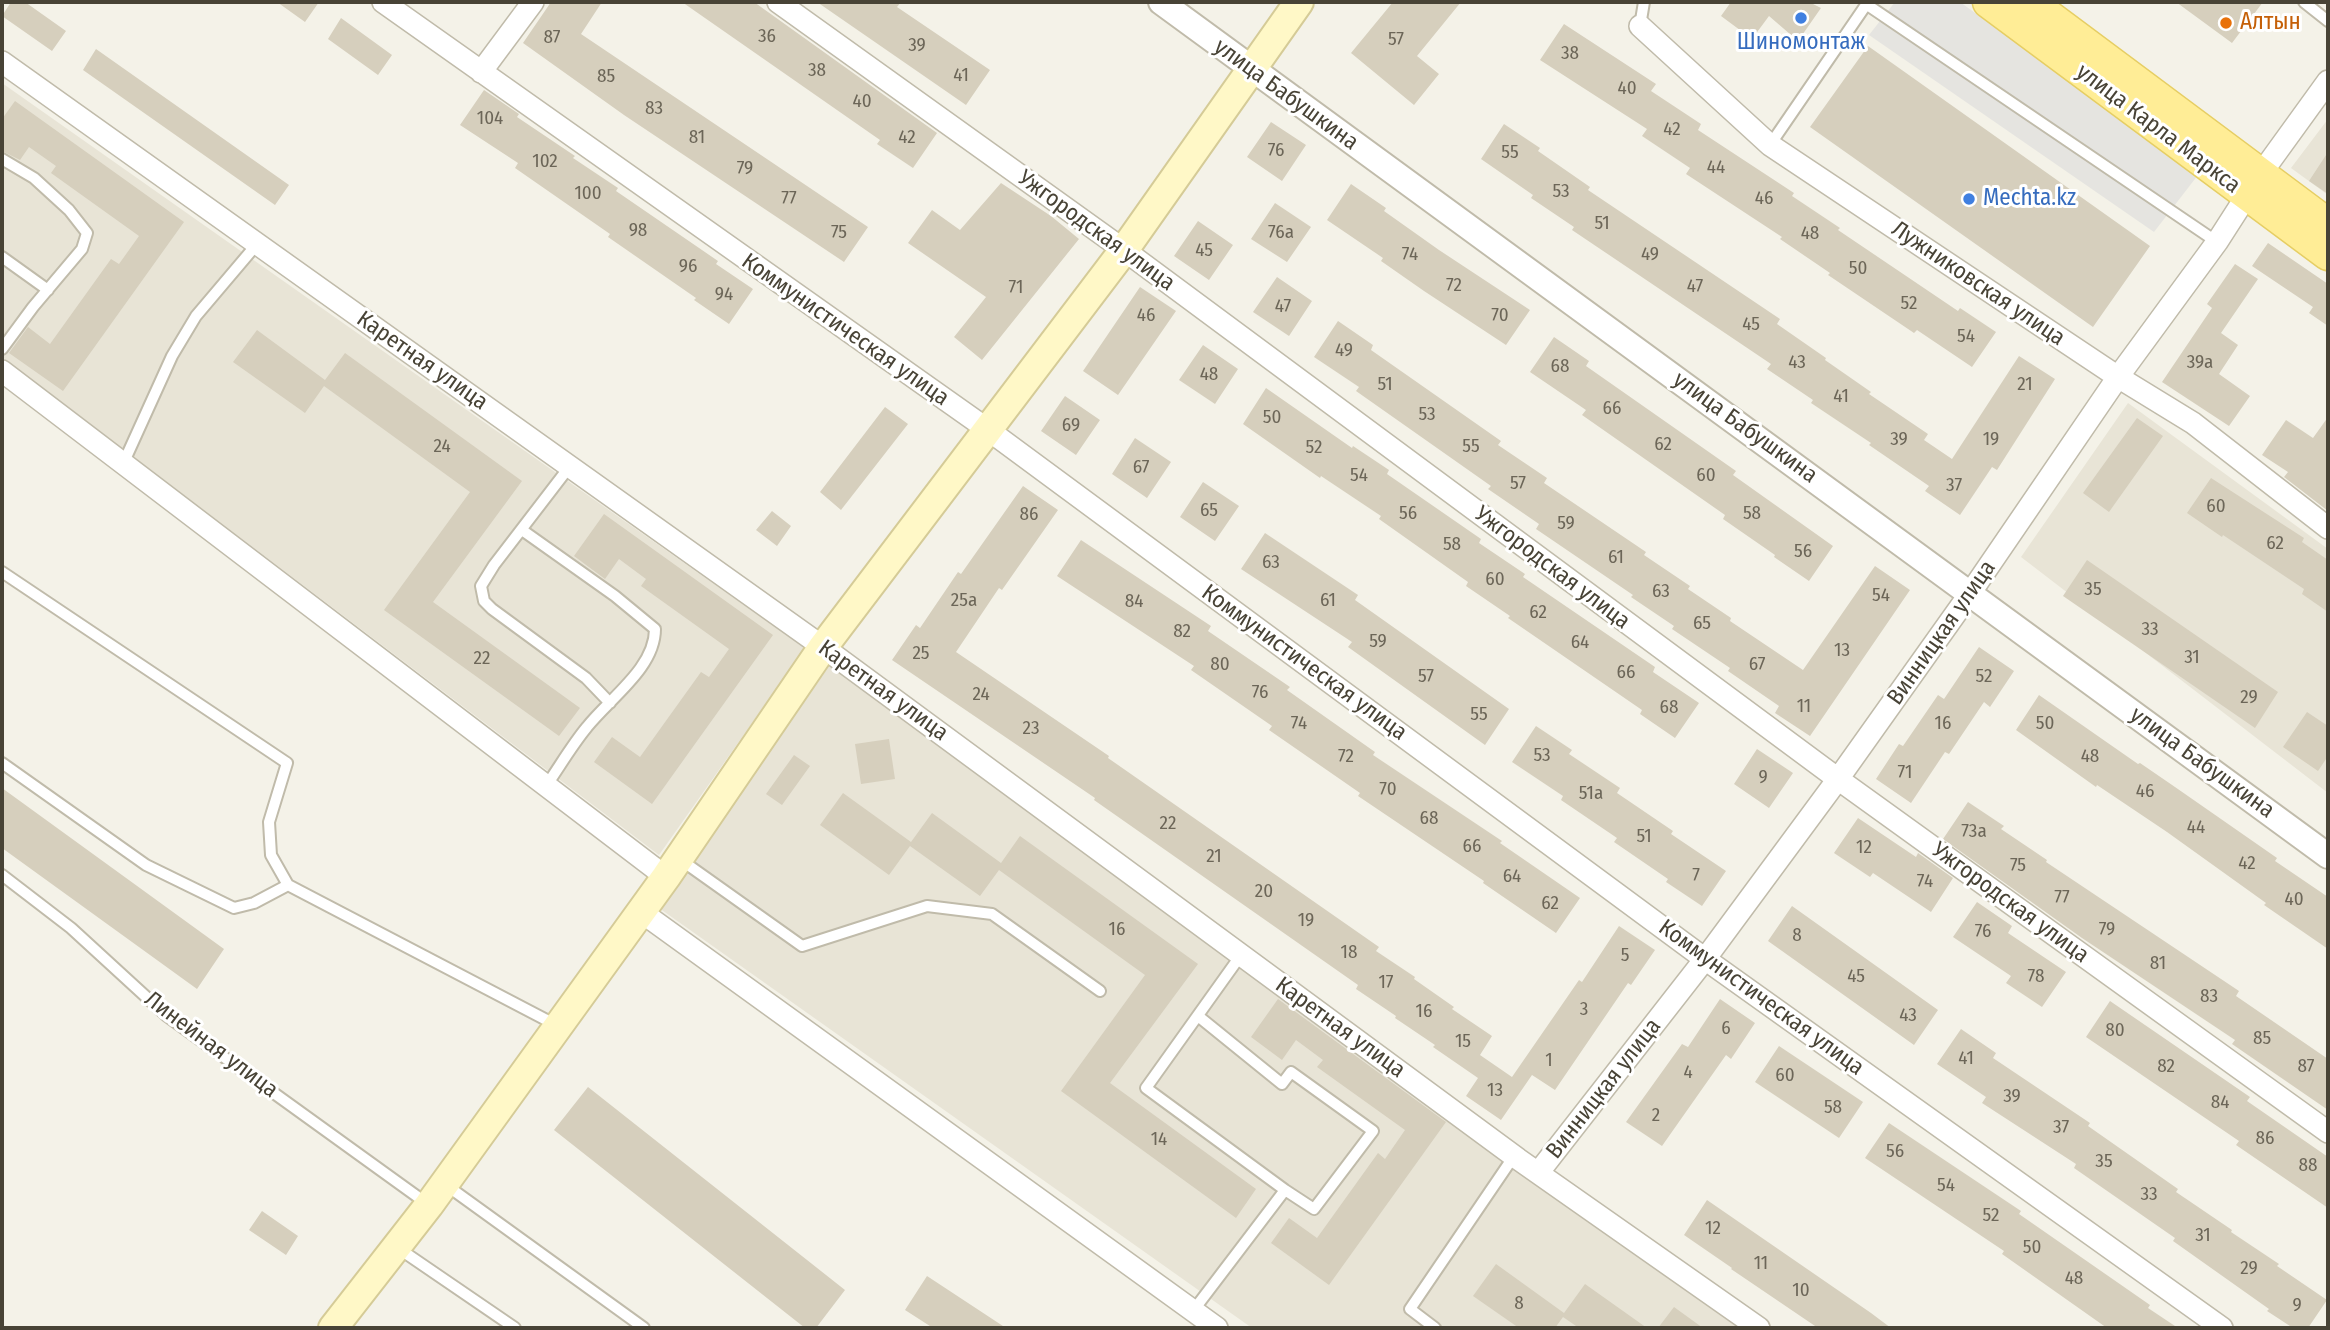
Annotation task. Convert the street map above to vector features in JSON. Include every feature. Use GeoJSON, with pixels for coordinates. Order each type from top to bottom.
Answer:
{"type":"FeatureCollection","features":[{"type":"Feature","properties":{"kind":"main road"},"geometry":{"type":"LineString","coordinates":[[333,1328],[436,1194],[558,1026],[672,867],[823,647],[1124,250],[1299,2]]}},
{"type":"Feature","properties":{"kind":"main road","name":"улица Карла Маркса"},"geometry":{"type":"LineString","coordinates":[[1989,2],[2253,185],[2328,225]]}},
{"type":"Feature","properties":{"kind":"main road","name":"улица Карла Маркса"},"geometry":{"type":"LineString","coordinates":[[2044,9],[2253,185],[2328,254]]}},
{"type":"Feature","properties":{"kind":"street","name":"Коммунистическая улица"},"geometry":{"type":"LineString","coordinates":[[383,2],[987,429],[1705,959],[2222,1328]]}},
{"type":"Feature","properties":{"kind":"street"},"geometry":{"type":"LineString","coordinates":[[481,72],[533,2]]}},
{"type":"Feature","properties":{"kind":"street","name":"Ужгородская улица"},"geometry":{"type":"LineString","coordinates":[[778,2],[1124,250],[1838,779],[2328,1132]]}},
{"type":"Feature","properties":{"kind":"street","name":"улица Бабушкина"},"geometry":{"type":"LineString","coordinates":[[1161,2],[1971,592],[2328,856]]}},
{"type":"Feature","properties":{"kind":"street","name":"Лужниковская улица"},"geometry":{"type":"LineString","coordinates":[[1640,26],[1770,145],[2193,424],[2328,528]]}},
{"type":"Feature","properties":{"kind":"street","name":"Каретная улица"},"geometry":{"type":"LineString","coordinates":[[2,62],[823,647],[1514,1156],[1759,1328]]}},
{"type":"Feature","properties":{"kind":"street","name":"Винницкая улица"},"geometry":{"type":"LineString","coordinates":[[1538,1173],[1705,959],[1838,779],[2328,80]]}},
{"type":"Feature","properties":{"kind":"street"},"geometry":{"type":"LineString","coordinates":[[2,371],[546,786],[672,867]]}},
{"type":"Feature","properties":{"kind":"street"},"geometry":{"type":"LineString","coordinates":[[640,911],[1217,1328]]}},
{"type":"Feature","properties":{"kind":"lane"},"geometry":{"type":"LineString","coordinates":[[1640,26],[1644,2]]}},
{"type":"Feature","properties":{"kind":"lane"},"geometry":{"type":"LineString","coordinates":[[2304,2],[2328,21]]}},
{"type":"Feature","properties":{"kind":"lane"},"geometry":{"type":"LineString","coordinates":[[1770,145],[1867,3],[2217,242]]}},
{"type":"Feature","properties":{"kind":"lane"},"geometry":{"type":"LineString","coordinates":[[2,159],[34,178],[69,210],[87,233],[82,250],[2,349]]}},
{"type":"Feature","properties":{"kind":"lane"},"geometry":{"type":"LineString","coordinates":[[123,464],[172,356],[196,316],[257,244]]}},
{"type":"Feature","properties":{"kind":"lane"},"geometry":{"type":"LineString","coordinates":[[2,257],[48,290]]}},
{"type":"Feature","properties":{"kind":"lane"},"geometry":{"type":"LineString","coordinates":[[570,466],[481,586],[484,601],[586,678],[610,703]]}},
{"type":"Feature","properties":{"kind":"lane"},"geometry":{"type":"LineString","coordinates":[[522,530],[615,596],[655,629],[655,643],[649,656],[588,726],[546,786]]}},
{"type":"Feature","properties":{"kind":"lane"},"geometry":{"type":"LineString","coordinates":[[2,572],[287,763],[269,822],[271,855],[288,886],[558,1026]]}},
{"type":"Feature","properties":{"kind":"lane"},"geometry":{"type":"LineString","coordinates":[[2,763],[146,865],[234,908],[254,903],[288,886]]}},
{"type":"Feature","properties":{"kind":"lane"},"geometry":{"type":"LineString","coordinates":[[672,867],[802,946],[927,906],[992,915],[1100,991]]}},
{"type":"Feature","properties":{"kind":"lane","name":"Линейная улица"},"geometry":{"type":"LineString","coordinates":[[2,875],[71,928],[167,1016],[644,1328]]}},
{"type":"Feature","properties":{"kind":"lane"},"geometry":{"type":"LineString","coordinates":[[1198,1016],[1282,1084],[1291,1072],[1373,1131],[1314,1209],[1146,1088],[1241,955]]}},
{"type":"Feature","properties":{"kind":"lane"},"geometry":{"type":"LineString","coordinates":[[1435,1328],[1410,1309],[1514,1156]]}},
{"type":"Feature","properties":{"kind":"lane"},"geometry":{"type":"LineString","coordinates":[[1194,1311],[1285,1190]]}},
{"type":"Feature","properties":{"kind":"lane"},"geometry":{"type":"LineString","coordinates":[[396,1247],[515,1328]]}},
{"type":"Feature","properties":{"kind":"shaded area"},"geometry":{"type":"Polygon","coordinates":[[[1895,2],[1960,2],[2198,175],[2154,232],[1869,35],[1895,2]]]}},
{"type":"Feature","properties":{"kind":"shaded area"},"geometry":{"type":"Polygon","coordinates":[[[2,83],[805,648],[659,855],[2,357],[2,83]]]}},
{"type":"Feature","properties":{"kind":"shaded area"},"geometry":{"type":"Polygon","coordinates":[[[2328,119],[2328,195],[2291,168],[2328,119]]]}},
{"type":"Feature","properties":{"kind":"shaded area"},"geometry":{"type":"Polygon","coordinates":[[[2128,403],[2328,549],[2328,793],[2021,557],[2128,403]]]}},
{"type":"Feature","properties":{"kind":"shaded area"},"geometry":{"type":"Polygon","coordinates":[[[830,665],[1755,1328],[1252,1328],[659,908],[830,665]]]}},
{"type":"Feature","properties":{"kind":"building"},"geometry":{"type":"Polygon","coordinates":[[[11,2],[25,2],[66,31],[52,51],[2,16],[11,2]]]}},
{"type":"Feature","properties":{"kind":"building"},"geometry":{"type":"Polygon","coordinates":[[[277,2],[319,2],[305,22],[277,2]]]}},
{"type":"Feature","properties":{"kind":"building"},"geometry":{"type":"Polygon","coordinates":[[[551,2],[602,2],[581,34],[868,227],[844,262],[624,115],[523,43],[551,2]]]}},
{"type":"Feature","properties":{"kind":"building"},"geometry":{"type":"Polygon","coordinates":[[[682,2],[754,2],[937,133],[913,168],[877,144],[880,140],[682,2]]]}},
{"type":"Feature","properties":{"kind":"building"},"geometry":{"type":"Polygon","coordinates":[[[817,2],[901,2],[897,7],[990,70],[966,105],[817,2]]]}},
{"type":"Feature","properties":{"kind":"building"},"geometry":{"type":"Polygon","coordinates":[[[1393,2],[1461,2],[1417,56],[1439,74],[1414,105],[1351,53],[1393,2]]]}},
{"type":"Feature","properties":{"kind":"building"},"geometry":{"type":"Polygon","coordinates":[[[1731,2],[1809,2],[1821,8],[1798,41],[1769,16],[1752,39],[1721,16],[1731,2]]]}},
{"type":"Feature","properties":{"kind":"building","name":"Алтын"},"geometry":{"type":"Polygon","coordinates":[[[2176,2],[2263,2],[2232,43],[2176,2]]]}},
{"type":"Feature","properties":{"kind":"building"},"geometry":{"type":"Polygon","coordinates":[[[341,18],[392,55],[378,75],[328,39],[341,18]]]}},
{"type":"Feature","properties":{"kind":"building"},"geometry":{"type":"Polygon","coordinates":[[[1564,24],[1656,84],[1651,91],[1701,124],[1698,130],[1794,193],[1792,196],[1840,228],[1838,230],[1958,311],[1960,308],[1996,332],[1972,367],[1917,330],[1914,333],[1828,275],[1830,273],[1780,239],[1782,237],[1686,174],[1690,168],[1642,136],[1647,129],[1540,60],[1564,24]]]}},
{"type":"Feature","properties":{"kind":"building"},"geometry":{"type":"Polygon","coordinates":[[[1868,46],[2150,246],[2093,327],[1810,127],[1868,46]]]}},
{"type":"Feature","properties":{"kind":"building"},"geometry":{"type":"Polygon","coordinates":[[[96,49],[289,185],[275,205],[83,70],[96,49]]]}},
{"type":"Feature","properties":{"kind":"building"},"geometry":{"type":"Polygon","coordinates":[[[484,90],[519,114],[517,117],[575,156],[573,158],[618,188],[616,191],[718,261],[716,264],[753,289],[729,324],[608,237],[610,234],[515,168],[518,163],[460,125],[484,90]]]}},
{"type":"Feature","properties":{"kind":"building"},"geometry":{"type":"Polygon","coordinates":[[[15,101],[184,222],[63,391],[9,353],[28,327],[50,344],[111,259],[119,264],[139,236],[51,173],[56,166],[29,147],[20,160],[2,151],[2,119],[15,101]]]}},
{"type":"Feature","properties":{"kind":"building"},"geometry":{"type":"Polygon","coordinates":[[[1271,122],[1306,145],[1282,181],[1247,157],[1271,122]]]}},
{"type":"Feature","properties":{"kind":"building"},"geometry":{"type":"Polygon","coordinates":[[[1504,124],[1590,187],[1588,190],[1780,319],[1777,324],[1871,392],[1869,394],[1928,434],[1924,440],[1952,459],[2019,356],[2055,379],[1997,470],[1992,467],[1960,515],[1925,491],[1929,486],[1767,369],[1771,364],[1572,230],[1574,227],[1531,198],[1533,195],[1481,159],[1504,124]]]}},
{"type":"Feature","properties":{"kind":"building"},"geometry":{"type":"Polygon","coordinates":[[[2328,152],[2328,194],[2309,181],[2328,152]]]}},
{"type":"Feature","properties":{"kind":"building"},"geometry":{"type":"Polygon","coordinates":[[[1001,183],[1051,216],[1079,239],[982,360],[954,337],[986,297],[908,243],[932,210],[960,230],[1001,183]]]}},
{"type":"Feature","properties":{"kind":"building"},"geometry":{"type":"Polygon","coordinates":[[[1351,184],[1439,250],[1530,310],[1506,345],[1381,261],[1383,258],[1327,220],[1351,184]]]}},
{"type":"Feature","properties":{"kind":"building"},"geometry":{"type":"Polygon","coordinates":[[[1275,203],[1311,227],[1287,262],[1251,239],[1275,203]]]}},
{"type":"Feature","properties":{"kind":"building"},"geometry":{"type":"Polygon","coordinates":[[[1198,221],[1233,245],[1209,280],[1174,256],[1198,221]]]}},
{"type":"Feature","properties":{"kind":"building"},"geometry":{"type":"Polygon","coordinates":[[[2268,243],[2328,284],[2328,326],[2309,313],[2313,307],[2252,266],[2268,243]]]}},
{"type":"Feature","properties":{"kind":"building"},"geometry":{"type":"Polygon","coordinates":[[[2235,264],[2258,279],[2221,333],[2238,345],[2219,374],[2250,396],[2229,426],[2162,382],[2212,308],[2207,304],[2235,264]]]}},
{"type":"Feature","properties":{"kind":"building"},"geometry":{"type":"Polygon","coordinates":[[[1277,277],[1312,301],[1289,336],[1253,312],[1277,277]]]}},
{"type":"Feature","properties":{"kind":"building"},"geometry":{"type":"Polygon","coordinates":[[[1140,287],[1176,311],[1118,395],[1083,371],[1140,287]]]}},
{"type":"Feature","properties":{"kind":"building"},"geometry":{"type":"Polygon","coordinates":[[[1338,321],[1373,345],[1371,350],[1501,441],[1498,445],[1547,478],[1544,483],[1646,552],[1644,555],[1690,586],[1688,589],[1731,618],[1730,621],[1803,670],[1875,566],[1910,590],[1810,736],[1775,713],[1779,706],[1728,671],[1730,668],[1672,629],[1674,626],[1631,597],[1633,595],[1536,529],[1539,524],[1488,489],[1491,486],[1356,391],[1359,387],[1314,357],[1338,321]]]}},
{"type":"Feature","properties":{"kind":"building"},"geometry":{"type":"Polygon","coordinates":[[[257,330],[325,380],[345,353],[522,481],[433,602],[580,708],[559,736],[384,610],[470,492],[324,386],[305,413],[233,362],[257,330]]]}},
{"type":"Feature","properties":{"kind":"building"},"geometry":{"type":"Polygon","coordinates":[[[1554,337],[1589,361],[1586,366],[1736,471],[1733,475],[1833,546],[1809,581],[1723,519],[1725,515],[1582,415],[1586,410],[1530,372],[1554,337]]]}},
{"type":"Feature","properties":{"kind":"building"},"geometry":{"type":"Polygon","coordinates":[[[1203,345],[1238,369],[1215,404],[1179,380],[1203,345]]]}},
{"type":"Feature","properties":{"kind":"building"},"geometry":{"type":"Polygon","coordinates":[[[1266,388],[1352,448],[1353,446],[1389,470],[1387,474],[1481,539],[1479,543],[1525,574],[1523,577],[1655,667],[1653,672],[1699,703],[1675,738],[1640,714],[1642,710],[1508,618],[1510,616],[1466,586],[1468,582],[1379,519],[1381,516],[1321,476],[1320,478],[1243,424],[1266,388]]]}},
{"type":"Feature","properties":{"kind":"building"},"geometry":{"type":"Polygon","coordinates":[[[1065,396],[1100,420],[1076,455],[1041,431],[1065,396]]]}},
{"type":"Feature","properties":{"kind":"building"},"geometry":{"type":"Polygon","coordinates":[[[885,407],[908,424],[841,510],[820,492],[885,407]]]}},
{"type":"Feature","properties":{"kind":"building"},"geometry":{"type":"Polygon","coordinates":[[[2328,417],[2328,511],[2284,477],[2288,472],[2262,455],[2286,420],[2313,438],[2328,417]]]}},
{"type":"Feature","properties":{"kind":"building"},"geometry":{"type":"Polygon","coordinates":[[[2137,418],[2163,436],[2109,512],[2083,493],[2137,418]]]}},
{"type":"Feature","properties":{"kind":"building"},"geometry":{"type":"Polygon","coordinates":[[[1135,438],[1171,462],[1147,498],[1112,474],[1135,438]]]}},
{"type":"Feature","properties":{"kind":"building"},"geometry":{"type":"Polygon","coordinates":[[[2211,478],[2304,538],[2302,542],[2328,560],[2328,612],[2302,594],[2304,589],[2187,513],[2211,478]]]}},
{"type":"Feature","properties":{"kind":"building"},"geometry":{"type":"Polygon","coordinates":[[[1203,482],[1239,506],[1215,541],[1180,517],[1203,482]]]}},
{"type":"Feature","properties":{"kind":"building"},"geometry":{"type":"Polygon","coordinates":[[[1023,486],[1058,510],[1002,590],[999,588],[956,652],[1109,756],[1108,758],[1379,947],[1376,951],[1492,1036],[1480,1055],[1512,1077],[1579,980],[1582,982],[1619,926],[1655,950],[1631,985],[1628,983],[1555,1090],[1532,1075],[1501,1120],[1466,1096],[1478,1078],[1356,989],[1358,985],[1094,800],[1095,798],[892,660],[916,625],[920,628],[958,572],[961,574],[1023,486]]]}},
{"type":"Feature","properties":{"kind":"building"},"geometry":{"type":"Polygon","coordinates":[[[772,511],[791,526],[777,546],[756,530],[772,511]]]}},
{"type":"Feature","properties":{"kind":"building"},"geometry":{"type":"Polygon","coordinates":[[[604,514],[773,635],[652,804],[594,762],[612,737],[640,757],[701,672],[709,677],[729,649],[641,586],[646,579],[619,559],[605,579],[574,556],[604,514]]]}},
{"type":"Feature","properties":{"kind":"building"},"geometry":{"type":"Polygon","coordinates":[[[1265,533],[1358,595],[1355,600],[1509,709],[1485,745],[1348,647],[1352,642],[1241,569],[1265,533]]]}},
{"type":"Feature","properties":{"kind":"building"},"geometry":{"type":"Polygon","coordinates":[[[1081,540],[1211,626],[1208,631],[1290,687],[1287,690],[1375,752],[1373,755],[1502,841],[1500,843],[1580,898],[1556,933],[1358,796],[1360,793],[1269,730],[1272,726],[1191,670],[1194,666],[1057,576],[1081,540]]]}},
{"type":"Feature","properties":{"kind":"building"},"geometry":{"type":"Polygon","coordinates":[[[2087,560],[2278,692],[2255,728],[2063,596],[2087,560]]]}},
{"type":"Feature","properties":{"kind":"building"},"geometry":{"type":"Polygon","coordinates":[[[1979,647],[2014,671],[1990,707],[1984,702],[1949,754],[1945,752],[1911,803],[1876,779],[1899,744],[1903,746],[1938,695],[1944,699],[1979,647]]]}},
{"type":"Feature","properties":{"kind":"building"},"geometry":{"type":"Polygon","coordinates":[[[2039,695],[2277,858],[2275,861],[2328,897],[2328,949],[2167,832],[2097,785],[2096,787],[2016,730],[2039,695]]]}},
{"type":"Feature","properties":{"kind":"building"},"geometry":{"type":"Polygon","coordinates":[[[2307,712],[2328,726],[2328,756],[2318,771],[2283,747],[2307,712]]]}},
{"type":"Feature","properties":{"kind":"building"},"geometry":{"type":"Polygon","coordinates":[[[1536,726],[1572,750],[1569,754],[1620,788],[1617,793],[1726,871],[1702,906],[1614,842],[1617,838],[1561,800],[1563,796],[1512,762],[1536,726]]]}},
{"type":"Feature","properties":{"kind":"building"},"geometry":{"type":"Polygon","coordinates":[[[889,739],[895,779],[861,784],[855,744],[889,739]]]}},
{"type":"Feature","properties":{"kind":"building"},"geometry":{"type":"Polygon","coordinates":[[[1757,749],[1793,773],[1769,808],[1734,784],[1757,749]]]}},
{"type":"Feature","properties":{"kind":"building"},"geometry":{"type":"Polygon","coordinates":[[[794,755],[810,766],[782,805],[766,794],[794,755]]]}},
{"type":"Feature","properties":{"kind":"building"},"geometry":{"type":"Polygon","coordinates":[[[2,788],[224,949],[197,989],[2,848],[2,788]]]}},
{"type":"Feature","properties":{"kind":"building"},"geometry":{"type":"Polygon","coordinates":[[[843,793],[911,842],[932,813],[1001,863],[1020,836],[1198,964],[1110,1083],[1256,1189],[1236,1218],[1061,1091],[1145,975],[999,870],[980,896],[910,846],[889,875],[820,825],[843,793]]]}},
{"type":"Feature","properties":{"kind":"building"},"geometry":{"type":"Polygon","coordinates":[[[1968,802],[2004,826],[2001,829],[2047,860],[2046,862],[2239,991],[2236,996],[2328,1059],[2328,1110],[2232,1044],[2235,1040],[2082,938],[1943,839],[1968,802]]]}},
{"type":"Feature","properties":{"kind":"building"},"geometry":{"type":"Polygon","coordinates":[[[1858,818],[1916,857],[1918,853],[1953,878],[1931,912],[1873,873],[1870,877],[1834,853],[1858,818]]]}},
{"type":"Feature","properties":{"kind":"building"},"geometry":{"type":"Polygon","coordinates":[[[1977,902],[2012,926],[2008,933],[2066,972],[2042,1007],[2006,983],[2011,976],[1953,937],[1977,902]]]}},
{"type":"Feature","properties":{"kind":"building"},"geometry":{"type":"Polygon","coordinates":[[[1792,906],[1938,1010],[1914,1045],[1768,941],[1792,906]]]}},
{"type":"Feature","properties":{"kind":"building"},"geometry":{"type":"Polygon","coordinates":[[[1278,999],[1446,1122],[1329,1285],[1271,1243],[1289,1218],[1317,1238],[1378,1153],[1385,1159],[1405,1130],[1317,1067],[1323,1060],[1296,1040],[1282,1060],[1251,1037],[1278,999]]]}},
{"type":"Feature","properties":{"kind":"building"},"geometry":{"type":"Polygon","coordinates":[[[1720,999],[1755,1023],[1731,1059],[1726,1055],[1662,1146],[1626,1122],[1682,1044],[1688,1047],[1720,999]]]}},
{"type":"Feature","properties":{"kind":"building"},"geometry":{"type":"Polygon","coordinates":[[[2110,1001],[2250,1097],[2247,1101],[2328,1157],[2328,1208],[2236,1145],[2239,1141],[2086,1037],[2110,1001]]]}},
{"type":"Feature","properties":{"kind":"building"},"geometry":{"type":"Polygon","coordinates":[[[1961,1029],[1996,1053],[1993,1058],[2090,1123],[2088,1126],[2178,1189],[2176,1192],[2327,1300],[2308,1328],[2293,1328],[2267,1311],[2269,1309],[2173,1241],[2175,1238],[2074,1168],[2076,1164],[1982,1103],[1986,1097],[1937,1064],[1961,1029]]]}},
{"type":"Feature","properties":{"kind":"building"},"geometry":{"type":"Polygon","coordinates":[[[1779,1046],[1863,1102],[1839,1138],[1755,1082],[1779,1046]]]}},
{"type":"Feature","properties":{"kind":"building"},"geometry":{"type":"Polygon","coordinates":[[[588,1087],[845,1290],[816,1328],[805,1328],[554,1130],[588,1087]]]}},
{"type":"Feature","properties":{"kind":"building"},"geometry":{"type":"Polygon","coordinates":[[[1889,1123],[2021,1211],[2019,1214],[2150,1305],[2148,1308],[2178,1328],[2107,1328],[2002,1254],[2004,1251],[1865,1158],[1889,1123]]]}},
{"type":"Feature","properties":{"kind":"building"},"geometry":{"type":"Polygon","coordinates":[[[1707,1200],[1891,1328],[1818,1328],[1731,1269],[1684,1235],[1707,1200]]]}},
{"type":"Feature","properties":{"kind":"building"},"geometry":{"type":"Polygon","coordinates":[[[262,1211],[298,1236],[286,1255],[249,1230],[262,1211]]]}},
{"type":"Feature","properties":{"kind":"building"},"geometry":{"type":"Polygon","coordinates":[[[1496,1264],[1564,1313],[1585,1284],[1647,1328],[1579,1328],[1563,1317],[1555,1328],[1519,1328],[1473,1296],[1496,1264]]]}},
{"type":"Feature","properties":{"kind":"building"},"geometry":{"type":"Polygon","coordinates":[[[927,1276],[1006,1328],[933,1328],[905,1310],[927,1276]]]}},
{"type":"Feature","properties":{"kind":"building"},"geometry":{"type":"Polygon","coordinates":[[[1674,1307],[1703,1328],[1658,1328],[1674,1307]]]}},
{"type":"Feature","properties":{"kind":"place","name":"Шиномонтаж"},"geometry":{"type":"Point","coordinates":[1801,18]}},
{"type":"Feature","properties":{"kind":"place","name":"Алтын"},"geometry":{"type":"Point","coordinates":[2226,23]}},
{"type":"Feature","properties":{"kind":"place","name":"Mechta.kz"},"geometry":{"type":"Point","coordinates":[1969,199]}}]}
